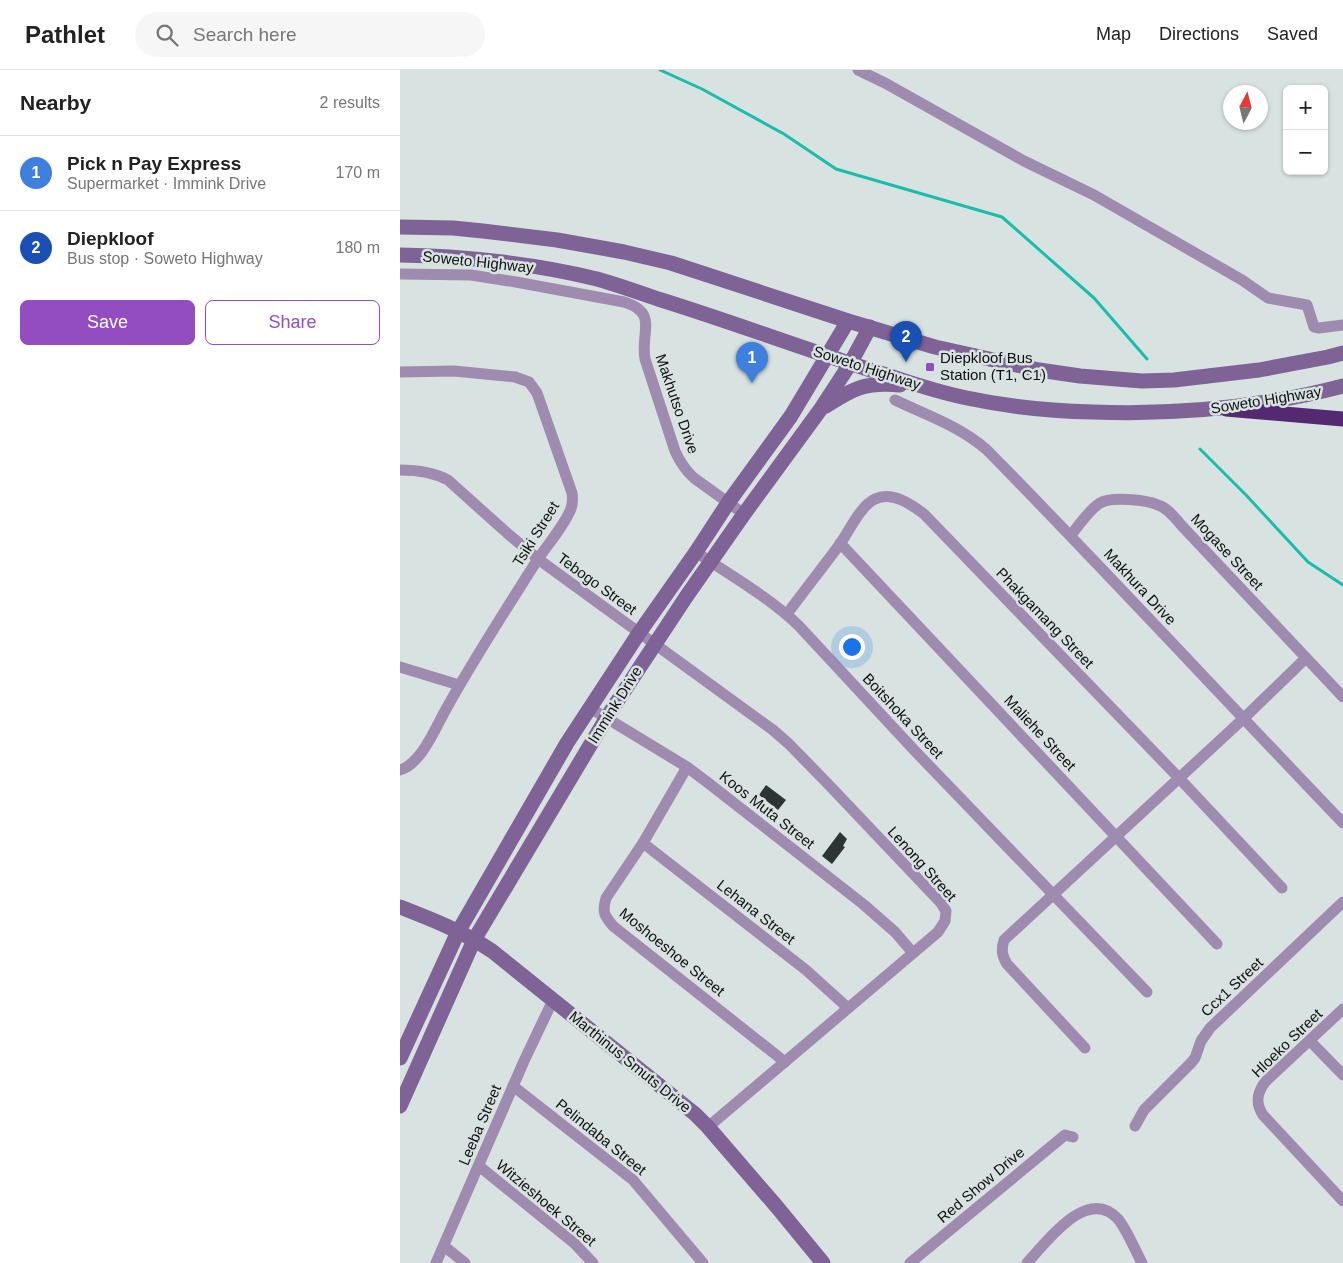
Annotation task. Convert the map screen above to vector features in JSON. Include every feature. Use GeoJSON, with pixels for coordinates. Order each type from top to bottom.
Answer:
{"type":"FeatureCollection","features":[{"type":"Feature","properties":{"kind":"highway"},"geometry":{"type":"LineString","coordinates":[[1226,409],[1343,419]]}},
{"type":"Feature","properties":{"kind":"main road","name":"Soweto Highway"},"geometry":{"type":"LineString","coordinates":[[400,228],[453,228],[483,231],[557,240],[624,252],[671,263],[935,348],[1072,375],[1116,380],[1174,380],[1268,369],[1343,353]]}},
{"type":"Feature","properties":{"kind":"main road","name":"Soweto Highway"},"geometry":{"type":"LineString","coordinates":[[400,255],[461,258],[524,265],[599,280],[723,319],[850,364],[936,390],[1011,406],[1134,414],[1226,409],[1309,395],[1343,386]]}},
{"type":"Feature","properties":{"kind":"main road","name":"Immink Drive"},"geometry":{"type":"LineString","coordinates":[[400,1058],[458,932],[567,743],[728,503],[791,416],[848,320]]}},
{"type":"Feature","properties":{"kind":"main road","name":"Immink Drive"},"geometry":{"type":"LineString","coordinates":[[400,1106],[474,940],[607,717],[654,643],[710,562],[820,410],[850,364],[870,327]]}},
{"type":"Feature","properties":{"kind":"main road"},"geometry":{"type":"LineString","coordinates":[[820,410],[854,389],[865,386],[888,384],[936,390]]}},
{"type":"Feature","properties":{"kind":"main road","name":"Marthinus Smuts Drive"},"geometry":{"type":"LineString","coordinates":[[400,907],[458,932],[492,951],[675,1097],[708,1127],[823,1263]]}},
{"type":"Feature","properties":{"kind":"street"},"geometry":{"type":"LineString","coordinates":[[858,70],[885,83],[1024,161],[1094,195],[1242,280],[1268,298],[1307,305],[1314,327],[1343,325]]}},
{"type":"Feature","properties":{"kind":"street","name":"Makhutso Drive"},"geometry":{"type":"LineString","coordinates":[[400,274],[471,275],[624,302],[636,306],[646,319],[643,346],[645,359],[680,463],[687,472],[744,514]]}},
{"type":"Feature","properties":{"kind":"street","name":"Tsiki Street"},"geometry":{"type":"LineString","coordinates":[[400,372],[454,371],[515,378],[528,382],[537,393],[569,484],[573,501],[569,514],[538,559],[459,685],[422,751],[410,765],[400,770]]}},
{"type":"Feature","properties":{"kind":"street","name":"Makhura Drive"},"geometry":{"type":"LineString","coordinates":[[894,400],[947,424],[976,440],[1070,535],[1343,823]]}},
{"type":"Feature","properties":{"kind":"street","name":"Tebogo Street"},"geometry":{"type":"LineString","coordinates":[[400,470],[428,472],[448,480],[538,559],[654,643]]}},
{"type":"Feature","properties":{"kind":"street","name":"Phakgamang Street"},"geometry":{"type":"LineString","coordinates":[[787,614],[870,501],[876,498],[890,497],[916,508],[924,514],[1179,778],[1282,888]]}},
{"type":"Feature","properties":{"kind":"street","name":"Mogase Street"},"geometry":{"type":"LineString","coordinates":[[1070,535],[1101,502],[1124,499],[1150,502],[1166,509],[1343,697]]}},
{"type":"Feature","properties":{"kind":"street","name":"Maliehe Street"},"geometry":{"type":"LineString","coordinates":[[840,543],[1217,944]]}},
{"type":"Feature","properties":{"kind":"street","name":"Boitshoka Street"},"geometry":{"type":"LineString","coordinates":[[696,552],[787,614],[915,751],[1147,992]]}},
{"type":"Feature","properties":{"kind":"street","name":"Lenong Street"},"geometry":{"type":"LineString","coordinates":[[654,643],[773,730],[789,744],[946,911],[942,927],[708,1127]]}},
{"type":"Feature","properties":{"kind":"street"},"geometry":{"type":"LineString","coordinates":[[1085,1048],[1007,964],[1002,957],[1003,944],[1009,935],[1243,719],[1306,658]]}},
{"type":"Feature","properties":{"kind":"street"},"geometry":{"type":"LineString","coordinates":[[400,667],[459,685]]}},
{"type":"Feature","properties":{"kind":"street","name":"Koos Muta Street"},"geometry":{"type":"LineString","coordinates":[[590,708],[687,767],[707,782],[863,904],[895,932],[913,953]]}},
{"type":"Feature","properties":{"kind":"street","name":"Moshoeshoe Street"},"geometry":{"type":"LineString","coordinates":[[687,767],[643,843],[606,898],[603,913],[613,926],[785,1062]]}},
{"type":"Feature","properties":{"kind":"street","name":"Lehana Street"},"geometry":{"type":"LineString","coordinates":[[643,843],[806,970],[848,1008]]}},
{"type":"Feature","properties":{"kind":"street","name":"Ccx1 Street"},"geometry":{"type":"LineString","coordinates":[[1135,1126],[1144,1110],[1195,1058],[1201,1041],[1210,1028],[1343,902]]}},
{"type":"Feature","properties":{"kind":"street","name":"Leeba Street"},"geometry":{"type":"LineString","coordinates":[[436,1263],[513,1086],[553,1000]]}},
{"type":"Feature","properties":{"kind":"street","name":"Hloeko Street"},"geometry":{"type":"LineString","coordinates":[[1343,1009],[1265,1082],[1257,1102],[1259,1110],[1263,1115],[1343,1201]]}},
{"type":"Feature","properties":{"kind":"street"},"geometry":{"type":"LineString","coordinates":[[1310,1041],[1343,1075]]}},
{"type":"Feature","properties":{"kind":"street","name":"Pelindaba Street"},"geometry":{"type":"LineString","coordinates":[[513,1086],[633,1180],[703,1263]]}},
{"type":"Feature","properties":{"kind":"street","name":"Red Show Drive"},"geometry":{"type":"LineString","coordinates":[[910,1263],[1065,1135],[1073,1136]]}},
{"type":"Feature","properties":{"kind":"street","name":"Witzieshoek Street"},"geometry":{"type":"LineString","coordinates":[[479,1166],[566,1236],[593,1263]]}},
{"type":"Feature","properties":{"kind":"street"},"geometry":{"type":"LineString","coordinates":[[1027,1263],[1061,1226],[1078,1214],[1094,1209],[1105,1210],[1113,1214],[1119,1221],[1142,1263]]}},
{"type":"Feature","properties":{"kind":"street"},"geometry":{"type":"LineString","coordinates":[[444,1246],[465,1263]]}},
{"type":"Feature","properties":{"kind":"street"},"geometry":{"type":"LineString","coordinates":[[1037,1252],[1043,1263]]}},
{"type":"Feature","properties":{"kind":"building"},"geometry":{"type":"Polygon","coordinates":[[[766,785],[786,800],[778,810],[759,795],[766,785]]]}},
{"type":"Feature","properties":{"kind":"building"},"geometry":{"type":"Polygon","coordinates":[[[840,832],[847,839],[843,846],[845,847],[832,864],[822,856],[840,832]]]}},
{"type":"Feature","properties":{"kind":"waterway"},"geometry":{"type":"LineString","coordinates":[[660,70],[702,89],[784,134],[836,169],[1002,217],[1094,298],[1147,359]]}},
{"type":"Feature","properties":{"kind":"waterway"},"geometry":{"type":"LineString","coordinates":[[1200,449],[1308,562],[1343,585]]}},
{"type":"Feature","properties":{"kind":"place","name":"Diepkloof"},"geometry":{"type":"Point","coordinates":[906,362]}},
{"type":"Feature","properties":{"kind":"place","name":"Diepkloof Bus Station (T1, C1)"},"geometry":{"type":"Point","coordinates":[930,367]}},
{"type":"Feature","properties":{"kind":"place","name":"Pick n Pay Express"},"geometry":{"type":"Point","coordinates":[752,383]}}]}
